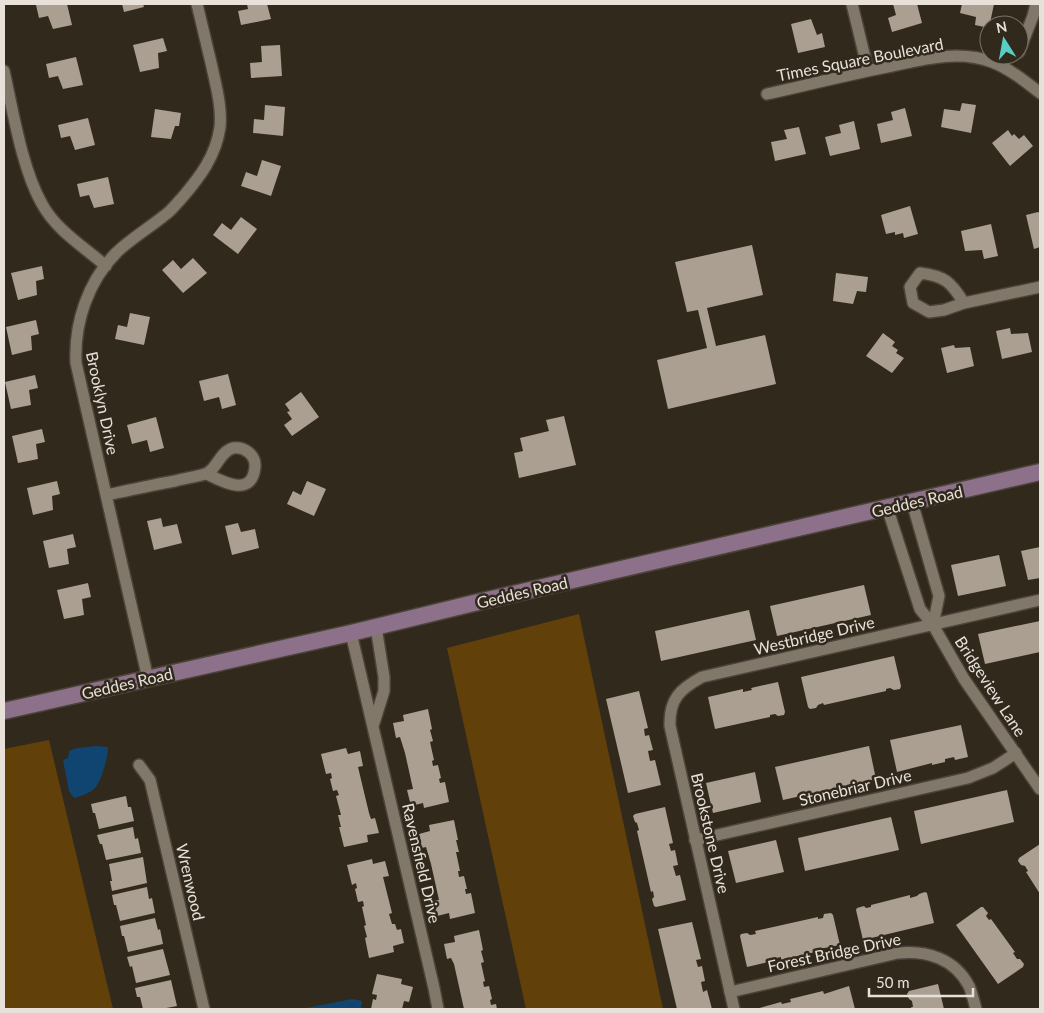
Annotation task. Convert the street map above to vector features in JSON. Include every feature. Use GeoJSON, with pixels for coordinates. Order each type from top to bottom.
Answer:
{"type":"FeatureCollection","features":[{"type":"Feature","properties":{"kind":"main road","name":"Geddes Road"},"geometry":{"type":"LineString","coordinates":[[4,711],[351,633],[474,602],[1040,472]]}},
{"type":"Feature","properties":{"kind":"street","name":"Brooklyn Drive"},"geometry":{"type":"LineString","coordinates":[[148,679],[76,363],[75,343],[83,308],[90,292],[106,266],[116,253],[137,235],[167,214],[197,181],[215,149],[220,126],[220,108],[197,4]]}},
{"type":"Feature","properties":{"kind":"street"},"geometry":{"type":"LineString","coordinates":[[852,4],[868,70]]}},
{"type":"Feature","properties":{"kind":"street"},"geometry":{"type":"LineString","coordinates":[[1029,26],[1036,4]]}},
{"type":"Feature","properties":{"kind":"street","name":"Times Square Boulevard"},"geometry":{"type":"LineString","coordinates":[[767,94],[868,70],[949,56],[992,62],[1011,72],[1040,93]]}},
{"type":"Feature","properties":{"kind":"street"},"geometry":{"type":"LineString","coordinates":[[1011,72],[1014,65]]}},
{"type":"Feature","properties":{"kind":"street"},"geometry":{"type":"LineString","coordinates":[[4,71],[30,178],[42,205],[64,231],[106,266]]}},
{"type":"Feature","properties":{"kind":"street"},"geometry":{"type":"LineString","coordinates":[[964,303],[954,287],[937,275],[920,273],[910,287],[913,302],[929,312],[1040,287]]}},
{"type":"Feature","properties":{"kind":"street"},"geometry":{"type":"LineString","coordinates":[[107,495],[207,474]]}},
{"type":"Feature","properties":{"kind":"street"},"geometry":{"type":"LineString","coordinates":[[912,502],[939,596],[933,625]]}},
{"type":"Feature","properties":{"kind":"street","name":"Bridgeview Lane"},"geometry":{"type":"LineString","coordinates":[[887,507],[920,609],[933,625],[964,679],[1040,789]]}},
{"type":"Feature","properties":{"kind":"street","name":"Westbridge Drive"},"geometry":{"type":"LineString","coordinates":[[702,677],[1040,600]]}},
{"type":"Feature","properties":{"kind":"street"},"geometry":{"type":"LineString","coordinates":[[373,725],[384,691],[384,677],[376,627]]}},
{"type":"Feature","properties":{"kind":"street","name":"Ravensfield Drive"},"geometry":{"type":"LineString","coordinates":[[351,633],[438,1009]]}},
{"type":"Feature","properties":{"kind":"street","name":"Brookstone Drive"},"geometry":{"type":"LineString","coordinates":[[702,677],[686,686],[677,696],[671,708],[669,718],[734,1009]]}},
{"type":"Feature","properties":{"kind":"street","name":"Stonebriar Drive"},"geometry":{"type":"LineString","coordinates":[[695,840],[968,778],[993,768],[1016,753]]}},
{"type":"Feature","properties":{"kind":"street","name":"Wrenwood"},"geometry":{"type":"LineString","coordinates":[[139,765],[150,780],[204,1009]]}},
{"type":"Feature","properties":{"kind":"street","name":"Forest Bridge Drive"},"geometry":{"type":"LineString","coordinates":[[730,992],[898,953],[914,952],[935,956],[956,969],[970,987],[976,1009]]}},
{"type":"Feature","properties":{"kind":"shaded area"},"geometry":{"type":"Polygon","coordinates":[[[579,614],[663,1009],[526,1009],[447,648],[579,614]]]}},
{"type":"Feature","properties":{"kind":"shaded area"},"geometry":{"type":"Polygon","coordinates":[[[49,740],[113,1009],[4,1009],[4,749],[49,740]]]}},
{"type":"Feature","properties":{"kind":"water"},"geometry":{"type":"Polygon","coordinates":[[[96,746],[108,747],[100,780],[95,788],[87,794],[74,798],[69,791],[63,760],[68,758],[69,751],[96,746]]]}},
{"type":"Feature","properties":{"kind":"water"},"geometry":{"type":"Polygon","coordinates":[[[352,999],[362,1001],[361,1009],[301,1009],[352,999]]]}},
{"type":"Feature","properties":{"kind":"building"},"geometry":{"type":"Polygon","coordinates":[[[67,4],[72,25],[53,29],[48,16],[39,18],[36,5],[67,4]]]}},
{"type":"Feature","properties":{"kind":"building"},"geometry":{"type":"Polygon","coordinates":[[[122,4],[143,4],[144,7],[124,12],[122,4]]]}},
{"type":"Feature","properties":{"kind":"building"},"geometry":{"type":"Polygon","coordinates":[[[247,4],[267,4],[271,19],[241,25],[238,11],[248,9],[247,4]]]}},
{"type":"Feature","properties":{"kind":"building"},"geometry":{"type":"Polygon","coordinates":[[[893,4],[917,4],[922,23],[892,32],[888,18],[896,15],[893,4]]]}},
{"type":"Feature","properties":{"kind":"building"},"geometry":{"type":"Polygon","coordinates":[[[962,4],[994,4],[992,15],[979,15],[979,26],[975,25],[976,17],[960,13],[962,4]]]}},
{"type":"Feature","properties":{"kind":"building"},"geometry":{"type":"Polygon","coordinates":[[[811,19],[817,35],[822,33],[825,47],[798,53],[791,24],[811,19]]]}},
{"type":"Feature","properties":{"kind":"building"},"geometry":{"type":"Polygon","coordinates":[[[163,38],[167,51],[158,53],[159,68],[140,72],[133,45],[163,38]]]}},
{"type":"Feature","properties":{"kind":"building"},"geometry":{"type":"Polygon","coordinates":[[[280,45],[282,76],[251,78],[250,63],[262,62],[261,46],[280,45]]]}},
{"type":"Feature","properties":{"kind":"building"},"geometry":{"type":"Polygon","coordinates":[[[76,57],[83,85],[63,89],[58,76],[49,78],[46,64],[76,57]]]}},
{"type":"Feature","properties":{"kind":"building"},"geometry":{"type":"Polygon","coordinates":[[[962,103],[976,105],[971,133],[941,127],[944,109],[960,111],[962,103]]]}},
{"type":"Feature","properties":{"kind":"building"},"geometry":{"type":"Polygon","coordinates":[[[265,105],[285,107],[283,136],[253,133],[254,119],[264,120],[265,105]]]}},
{"type":"Feature","properties":{"kind":"building"},"geometry":{"type":"Polygon","coordinates":[[[905,108],[912,136],[881,143],[877,124],[893,120],[891,112],[905,108]]]}},
{"type":"Feature","properties":{"kind":"building"},"geometry":{"type":"Polygon","coordinates":[[[155,109],[181,113],[179,126],[175,126],[171,139],[151,137],[155,109]]]}},
{"type":"Feature","properties":{"kind":"building"},"geometry":{"type":"Polygon","coordinates":[[[88,118],[95,145],[75,150],[70,136],[61,138],[58,125],[88,118]]]}},
{"type":"Feature","properties":{"kind":"building"},"geometry":{"type":"Polygon","coordinates":[[[854,121],[860,149],[830,156],[825,137],[841,133],[839,125],[854,121]]]}},
{"type":"Feature","properties":{"kind":"building"},"geometry":{"type":"Polygon","coordinates":[[[799,127],[806,154],[775,161],[771,142],[787,139],[784,130],[799,127]]]}},
{"type":"Feature","properties":{"kind":"building"},"geometry":{"type":"Polygon","coordinates":[[[1008,130],[1012,136],[1014,134],[1019,139],[1024,135],[1033,146],[1010,166],[992,143],[1008,130]]]}},
{"type":"Feature","properties":{"kind":"building"},"geometry":{"type":"Polygon","coordinates":[[[262,160],[281,166],[271,196],[241,186],[246,172],[257,176],[262,160]]]}},
{"type":"Feature","properties":{"kind":"building"},"geometry":{"type":"Polygon","coordinates":[[[108,177],[114,204],[94,208],[89,195],[80,197],[77,184],[108,177]]]}},
{"type":"Feature","properties":{"kind":"building"},"geometry":{"type":"Polygon","coordinates":[[[910,206],[918,234],[904,238],[903,233],[895,235],[895,232],[886,234],[881,215],[910,206]]]}},
{"type":"Feature","properties":{"kind":"building"},"geometry":{"type":"Polygon","coordinates":[[[1040,213],[1040,247],[1034,249],[1026,215],[1040,213]]]}},
{"type":"Feature","properties":{"kind":"building"},"geometry":{"type":"Polygon","coordinates":[[[241,217],[257,229],[238,254],[213,235],[222,223],[231,230],[241,217]]]}},
{"type":"Feature","properties":{"kind":"building"},"geometry":{"type":"Polygon","coordinates":[[[991,224],[998,256],[984,259],[982,250],[965,251],[961,231],[991,224]]]}},
{"type":"Feature","properties":{"kind":"building"},"geometry":{"type":"Polygon","coordinates":[[[752,245],[763,295],[707,308],[716,346],[765,335],[776,384],[668,409],[657,360],[707,348],[698,310],[687,312],[675,262],[752,245]]]}},
{"type":"Feature","properties":{"kind":"building"},"geometry":{"type":"Polygon","coordinates":[[[193,258],[207,273],[183,293],[162,270],[173,260],[181,269],[193,258]]]}},
{"type":"Feature","properties":{"kind":"building"},"geometry":{"type":"Polygon","coordinates":[[[42,266],[44,279],[36,281],[37,295],[18,300],[11,273],[42,266]]]}},
{"type":"Feature","properties":{"kind":"building"},"geometry":{"type":"Polygon","coordinates":[[[836,273],[868,277],[866,292],[857,291],[853,304],[833,301],[836,273]]]}},
{"type":"Feature","properties":{"kind":"building"},"geometry":{"type":"Polygon","coordinates":[[[130,313],[150,317],[144,345],[115,339],[118,325],[127,327],[130,313]]]}},
{"type":"Feature","properties":{"kind":"building"},"geometry":{"type":"Polygon","coordinates":[[[36,320],[39,334],[31,336],[32,350],[12,355],[6,327],[36,320]]]}},
{"type":"Feature","properties":{"kind":"building"},"geometry":{"type":"Polygon","coordinates":[[[1010,328],[1011,334],[1028,333],[1032,352],[1002,359],[996,331],[1010,328]]]}},
{"type":"Feature","properties":{"kind":"building"},"geometry":{"type":"Polygon","coordinates":[[[883,333],[895,342],[892,346],[898,350],[896,353],[904,358],[892,373],[866,356],[883,333]]]}},
{"type":"Feature","properties":{"kind":"building"},"geometry":{"type":"Polygon","coordinates":[[[954,345],[955,348],[970,347],[974,366],[947,373],[941,348],[954,345]]]}},
{"type":"Feature","properties":{"kind":"building"},"geometry":{"type":"Polygon","coordinates":[[[228,374],[236,405],[222,409],[219,397],[204,401],[199,381],[228,374]]]}},
{"type":"Feature","properties":{"kind":"building"},"geometry":{"type":"Polygon","coordinates":[[[35,375],[38,388],[29,390],[31,405],[11,409],[5,382],[35,375]]]}},
{"type":"Feature","properties":{"kind":"building"},"geometry":{"type":"Polygon","coordinates":[[[301,392],[319,417],[292,436],[284,425],[292,419],[287,412],[290,411],[285,404],[301,392]]]}},
{"type":"Feature","properties":{"kind":"building"},"geometry":{"type":"Polygon","coordinates":[[[564,416],[576,465],[519,478],[514,453],[523,451],[520,438],[549,431],[546,420],[564,416]]]}},
{"type":"Feature","properties":{"kind":"building"},"geometry":{"type":"Polygon","coordinates":[[[156,417],[164,448],[150,452],[147,440],[132,444],[127,425],[156,417]]]}},
{"type":"Feature","properties":{"kind":"building"},"geometry":{"type":"Polygon","coordinates":[[[42,429],[45,442],[36,444],[38,459],[18,463],[12,436],[42,429]]]}},
{"type":"Feature","properties":{"kind":"building"},"geometry":{"type":"Polygon","coordinates":[[[57,481],[60,494],[52,496],[53,510],[33,515],[27,488],[57,481]]]}},
{"type":"Feature","properties":{"kind":"building"},"geometry":{"type":"Polygon","coordinates":[[[307,481],[326,489],[314,516],[287,504],[293,491],[301,495],[307,481]]]}},
{"type":"Feature","properties":{"kind":"building"},"geometry":{"type":"Polygon","coordinates":[[[161,518],[163,527],[177,524],[182,543],[154,550],[147,521],[161,518]]]}},
{"type":"Feature","properties":{"kind":"building"},"geometry":{"type":"Polygon","coordinates":[[[238,523],[241,532],[255,529],[259,548],[232,555],[225,526],[238,523]]]}},
{"type":"Feature","properties":{"kind":"building"},"geometry":{"type":"Polygon","coordinates":[[[73,534],[76,547],[67,549],[69,564],[49,568],[43,541],[73,534]]]}},
{"type":"Feature","properties":{"kind":"building"},"geometry":{"type":"Polygon","coordinates":[[[1040,547],[1040,578],[1028,580],[1021,551],[1040,547]]]}},
{"type":"Feature","properties":{"kind":"building"},"geometry":{"type":"Polygon","coordinates":[[[999,555],[1006,586],[958,596],[951,565],[999,555]]]}},
{"type":"Feature","properties":{"kind":"building"},"geometry":{"type":"Polygon","coordinates":[[[88,583],[91,597],[82,599],[84,615],[64,619],[57,590],[88,583]]]}},
{"type":"Feature","properties":{"kind":"building"},"geometry":{"type":"Polygon","coordinates":[[[864,585],[871,615],[777,636],[770,606],[864,585]]]}},
{"type":"Feature","properties":{"kind":"building"},"geometry":{"type":"Polygon","coordinates":[[[749,610],[756,640],[661,661],[655,631],[749,610]]]}},
{"type":"Feature","properties":{"kind":"building"},"geometry":{"type":"Polygon","coordinates":[[[1040,621],[1040,652],[985,664],[978,634],[1040,621]]]}},
{"type":"Feature","properties":{"kind":"building"},"geometry":{"type":"Polygon","coordinates":[[[894,656],[901,686],[900,689],[894,690],[890,688],[886,689],[886,691],[824,705],[823,703],[816,708],[810,709],[808,707],[801,677],[894,656]]]}},
{"type":"Feature","properties":{"kind":"building"},"geometry":{"type":"Polygon","coordinates":[[[778,682],[785,712],[784,715],[770,715],[770,717],[715,729],[708,697],[743,689],[743,692],[752,690],[751,688],[778,682]]]}},
{"type":"Feature","properties":{"kind":"building"},"geometry":{"type":"Polygon","coordinates":[[[639,691],[648,728],[644,729],[645,736],[649,735],[653,750],[648,751],[650,761],[655,760],[661,785],[628,793],[606,699],[639,691]]]}},
{"type":"Feature","properties":{"kind":"building"},"geometry":{"type":"Polygon","coordinates":[[[428,709],[432,729],[430,730],[433,741],[430,742],[434,760],[432,761],[433,766],[438,765],[441,778],[439,779],[440,783],[445,782],[449,802],[424,808],[423,803],[411,806],[407,790],[413,789],[405,753],[400,737],[396,738],[393,723],[404,721],[403,715],[428,709]]]}},
{"type":"Feature","properties":{"kind":"building"},"geometry":{"type":"Polygon","coordinates":[[[961,725],[968,757],[955,760],[954,757],[945,759],[945,762],[932,765],[932,763],[897,772],[890,740],[961,725]]]}},
{"type":"Feature","properties":{"kind":"building"},"geometry":{"type":"Polygon","coordinates":[[[869,746],[876,779],[783,800],[775,767],[869,746]]]}},
{"type":"Feature","properties":{"kind":"building"},"geometry":{"type":"Polygon","coordinates":[[[346,748],[348,754],[360,751],[363,766],[358,767],[369,813],[371,819],[375,818],[379,833],[367,835],[368,842],[344,847],[339,827],[341,827],[338,815],[341,815],[336,796],[339,795],[337,790],[333,791],[330,779],[332,778],[331,773],[326,774],[321,754],[346,748]]]}},
{"type":"Feature","properties":{"kind":"building"},"geometry":{"type":"Polygon","coordinates":[[[755,772],[761,802],[713,813],[706,783],[755,772]]]}},
{"type":"Feature","properties":{"kind":"building"},"geometry":{"type":"Polygon","coordinates":[[[1007,790],[1014,822],[921,844],[914,811],[1007,790]]]}},
{"type":"Feature","properties":{"kind":"building"},"geometry":{"type":"Polygon","coordinates":[[[126,796],[134,821],[99,829],[91,804],[126,796]]]}},
{"type":"Feature","properties":{"kind":"building"},"geometry":{"type":"Polygon","coordinates":[[[665,807],[673,843],[669,844],[671,851],[675,850],[678,865],[673,866],[676,876],[680,875],[686,900],[656,907],[652,899],[654,897],[653,891],[651,892],[637,831],[639,830],[633,816],[665,807]]]}},
{"type":"Feature","properties":{"kind":"building"},"geometry":{"type":"Polygon","coordinates":[[[891,817],[899,850],[805,871],[798,838],[891,817]]]}},
{"type":"Feature","properties":{"kind":"building"},"geometry":{"type":"Polygon","coordinates":[[[454,820],[458,840],[456,840],[459,852],[456,852],[460,871],[458,871],[459,877],[464,876],[467,889],[465,889],[466,894],[471,893],[475,913],[450,919],[449,913],[437,916],[433,901],[439,900],[426,847],[422,848],[419,834],[430,831],[429,825],[454,820]]]}},
{"type":"Feature","properties":{"kind":"building"},"geometry":{"type":"Polygon","coordinates":[[[133,827],[135,839],[138,838],[141,853],[106,860],[102,844],[100,844],[97,835],[133,827]]]}},
{"type":"Feature","properties":{"kind":"building"},"geometry":{"type":"Polygon","coordinates":[[[776,840],[784,872],[736,883],[728,851],[776,840]]]}},
{"type":"Feature","properties":{"kind":"building"},"geometry":{"type":"Polygon","coordinates":[[[1040,844],[1040,894],[1026,872],[1028,871],[1025,866],[1021,865],[1018,861],[1019,858],[1040,844]]]}},
{"type":"Feature","properties":{"kind":"building"},"geometry":{"type":"Polygon","coordinates":[[[143,857],[147,883],[112,891],[109,864],[143,857]]]}},
{"type":"Feature","properties":{"kind":"building"},"geometry":{"type":"Polygon","coordinates":[[[372,859],[373,864],[385,861],[389,876],[383,877],[392,913],[389,914],[392,924],[395,924],[397,930],[401,929],[404,943],[393,946],[394,952],[369,958],[365,938],[367,937],[364,926],[366,925],[362,907],[364,906],[363,901],[358,902],[355,889],[357,888],[356,883],[352,885],[347,865],[372,859]]]}},
{"type":"Feature","properties":{"kind":"building"},"geometry":{"type":"Polygon","coordinates":[[[147,887],[149,899],[152,898],[155,913],[120,921],[112,895],[147,887]]]}},
{"type":"Feature","properties":{"kind":"building"},"geometry":{"type":"Polygon","coordinates":[[[925,892],[927,893],[934,923],[863,940],[857,908],[871,907],[871,905],[910,895],[910,898],[925,892]]]}},
{"type":"Feature","properties":{"kind":"building"},"geometry":{"type":"Polygon","coordinates":[[[981,907],[988,913],[986,916],[989,920],[991,919],[1015,952],[1013,953],[1017,959],[1020,959],[1024,964],[1023,967],[998,984],[956,925],[981,907]]]}},
{"type":"Feature","properties":{"kind":"building"},"geometry":{"type":"Polygon","coordinates":[[[831,913],[840,945],[814,950],[815,952],[781,960],[781,957],[772,959],[772,961],[747,967],[741,934],[756,934],[755,931],[818,917],[818,919],[823,918],[824,914],[831,913]]]}},
{"type":"Feature","properties":{"kind":"building"},"geometry":{"type":"Polygon","coordinates":[[[155,918],[158,930],[160,929],[163,944],[128,952],[120,926],[155,918]]]}},
{"type":"Feature","properties":{"kind":"building"},"geometry":{"type":"Polygon","coordinates":[[[692,922],[701,959],[696,960],[698,967],[702,966],[705,981],[701,982],[703,992],[707,990],[712,1009],[677,1009],[658,929],[692,922]]]}},
{"type":"Feature","properties":{"kind":"building"},"geometry":{"type":"Polygon","coordinates":[[[479,930],[483,950],[481,951],[484,962],[481,963],[485,981],[483,982],[484,987],[489,986],[492,999],[490,1000],[491,1005],[496,1004],[497,1009],[464,1009],[454,964],[451,958],[447,959],[444,944],[455,942],[454,936],[479,930]]]}},
{"type":"Feature","properties":{"kind":"building"},"geometry":{"type":"Polygon","coordinates":[[[163,949],[170,975],[136,983],[132,966],[130,967],[127,957],[163,949]]]}},
{"type":"Feature","properties":{"kind":"building"},"geometry":{"type":"Polygon","coordinates":[[[377,974],[402,979],[401,984],[413,987],[409,1002],[404,1001],[402,1009],[371,1009],[373,999],[376,1000],[377,995],[372,994],[377,974]]]}},
{"type":"Feature","properties":{"kind":"building"},"geometry":{"type":"Polygon","coordinates":[[[171,980],[177,1006],[161,1009],[143,1009],[135,988],[171,980]]]}},
{"type":"Feature","properties":{"kind":"building"},"geometry":{"type":"Polygon","coordinates":[[[938,984],[944,1009],[912,1009],[912,1001],[907,994],[909,991],[938,984]]]}},
{"type":"Feature","properties":{"kind":"building"},"geometry":{"type":"Polygon","coordinates":[[[849,986],[855,1009],[756,1009],[781,1002],[782,1004],[791,1002],[790,999],[823,991],[824,994],[849,986]]]}}]}
